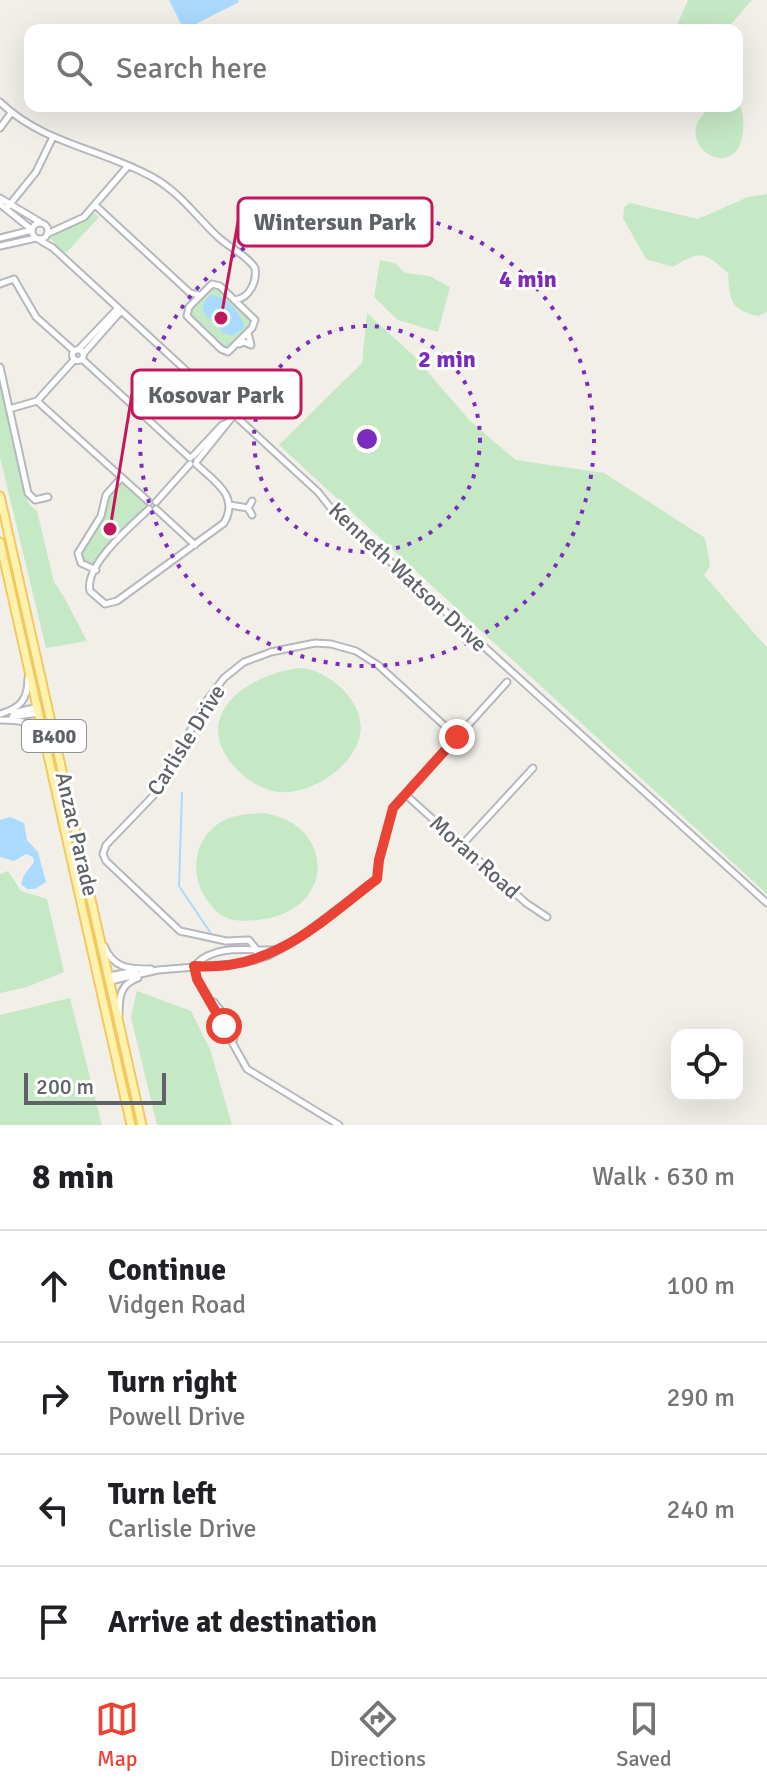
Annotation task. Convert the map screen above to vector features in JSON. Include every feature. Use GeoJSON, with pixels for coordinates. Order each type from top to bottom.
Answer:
{"type":"FeatureCollection","features":[{"type":"Feature","properties":{"kind":"main road","name":"Anzac Parade"},"geometry":{"type":"LineString","coordinates":[[0,496],[142,1125]]}},
{"type":"Feature","properties":{"kind":"main road","name":"Anzac Parade"},"geometry":{"type":"LineString","coordinates":[[0,542],[131,1125]]}},
{"type":"Feature","properties":{"kind":"main road"},"geometry":{"type":"LineString","coordinates":[[38,710],[48,708]]}},
{"type":"Feature","properties":{"kind":"main road"},"geometry":{"type":"LineString","coordinates":[[99,982],[109,979]]}},
{"type":"Feature","properties":{"kind":"street"},"geometry":{"type":"LineString","coordinates":[[0,102],[27,125],[128,166],[173,191],[217,237],[251,261],[255,268],[256,279],[243,297],[235,300]]}},
{"type":"Feature","properties":{"kind":"street"},"geometry":{"type":"LineString","coordinates":[[0,128],[11,113]]}},
{"type":"Feature","properties":{"kind":"street"},"geometry":{"type":"LineString","coordinates":[[8,206],[36,172],[53,137]]}},
{"type":"Feature","properties":{"kind":"street"},"geometry":{"type":"LineString","coordinates":[[0,246],[38,238],[78,221],[128,166]]}},
{"type":"Feature","properties":{"kind":"street"},"geometry":{"type":"LineString","coordinates":[[0,201],[29,218],[59,228]]}},
{"type":"Feature","properties":{"kind":"street"},"geometry":{"type":"LineString","coordinates":[[95,205],[190,293],[192,304]]}},
{"type":"Feature","properties":{"kind":"street"},"geometry":{"type":"LineString","coordinates":[[8,206],[38,238]]}},
{"type":"Feature","properties":{"kind":"street"},"geometry":{"type":"LineString","coordinates":[[15,234],[22,225],[19,217]]}},
{"type":"Feature","properties":{"kind":"street"},"geometry":{"type":"LineString","coordinates":[[0,238],[42,223],[47,227],[47,234]]}},
{"type":"Feature","properties":{"kind":"street","name":"Kenneth Watson Drive"},"geometry":{"type":"LineString","coordinates":[[47,234],[53,248]]}},
{"type":"Feature","properties":{"kind":"street","name":"Kenneth Watson Drive"},"geometry":{"type":"LineString","coordinates":[[38,238],[120,309],[457,623],[767,903]]}},
{"type":"Feature","properties":{"kind":"street"},"geometry":{"type":"LineString","coordinates":[[0,284],[14,279],[32,312],[79,353],[193,461],[225,491],[230,505],[227,518],[220,528],[112,604],[103,603],[89,589],[89,581],[112,545],[193,461],[222,425],[234,415]]}},
{"type":"Feature","properties":{"kind":"street"},"geometry":{"type":"LineString","coordinates":[[216,284],[255,320],[248,333],[230,351],[221,349],[189,319],[187,310],[201,294],[209,285],[216,284]]}},
{"type":"Feature","properties":{"kind":"street"},"geometry":{"type":"LineString","coordinates":[[190,293],[201,294]]}},
{"type":"Feature","properties":{"kind":"street"},"geometry":{"type":"LineString","coordinates":[[243,297],[243,307]]}},
{"type":"Feature","properties":{"kind":"street"},"geometry":{"type":"LineString","coordinates":[[9,409],[37,401],[120,309]]}},
{"type":"Feature","properties":{"kind":"street"},"geometry":{"type":"LineString","coordinates":[[0,367],[28,492],[31,498],[38,500],[48,497]]}},
{"type":"Feature","properties":{"kind":"street"},"geometry":{"type":"LineString","coordinates":[[37,401],[195,545]]}},
{"type":"Feature","properties":{"kind":"street"},"geometry":{"type":"LineString","coordinates":[[96,570],[81,563],[78,553],[101,516],[106,495],[121,478]]}},
{"type":"Feature","properties":{"kind":"street"},"geometry":{"type":"LineString","coordinates":[[38,500],[41,509]]}},
{"type":"Feature","properties":{"kind":"street"},"geometry":{"type":"LineString","coordinates":[[248,508],[252,501]]}},
{"type":"Feature","properties":{"kind":"street"},"geometry":{"type":"LineString","coordinates":[[230,505],[248,508]]}},
{"type":"Feature","properties":{"kind":"street"},"geometry":{"type":"LineString","coordinates":[[248,508],[252,515]]}},
{"type":"Feature","properties":{"kind":"street","name":"Carlisle Drive"},"geometry":{"type":"LineString","coordinates":[[257,950],[249,940],[226,941],[180,931],[106,861],[103,852],[156,792],[208,699],[229,672],[252,658],[302,644],[328,644],[349,649],[378,665],[457,737]]}},
{"type":"Feature","properties":{"kind":"street"},"geometry":{"type":"LineString","coordinates":[[0,717],[24,701],[28,689],[28,667]]}},
{"type":"Feature","properties":{"kind":"street"},"geometry":{"type":"LineString","coordinates":[[109,979],[158,970],[256,960],[281,949],[377,879],[391,813],[507,682]]}},
{"type":"Feature","properties":{"kind":"street"},"geometry":{"type":"LineString","coordinates":[[0,717],[38,710]]}},
{"type":"Feature","properties":{"kind":"street"},"geometry":{"type":"LineString","coordinates":[[0,717],[31,724],[47,751]]}},
{"type":"Feature","properties":{"kind":"street"},"geometry":{"type":"LineString","coordinates":[[462,845],[533,768]]}},
{"type":"Feature","properties":{"kind":"street","name":"Moran Road"},"geometry":{"type":"LineString","coordinates":[[405,794],[526,903],[547,917]]}},
{"type":"Feature","properties":{"kind":"street"},"geometry":{"type":"LineString","coordinates":[[98,930],[108,954],[118,966],[166,969]]}},
{"type":"Feature","properties":{"kind":"street"},"geometry":{"type":"LineString","coordinates":[[226,941],[235,944],[235,950]]}},
{"type":"Feature","properties":{"kind":"street"},"geometry":{"type":"LineString","coordinates":[[194,966],[214,952],[281,949]]}},
{"type":"Feature","properties":{"kind":"street"},"geometry":{"type":"LineString","coordinates":[[256,960],[257,950]]}},
{"type":"Feature","properties":{"kind":"street"},"geometry":{"type":"LineString","coordinates":[[214,952],[215,966]]}},
{"type":"Feature","properties":{"kind":"street"},"geometry":{"type":"LineString","coordinates":[[194,966],[197,979],[250,1071],[339,1125]]}},
{"type":"Feature","properties":{"kind":"street"},"geometry":{"type":"LineString","coordinates":[[120,1024],[120,997],[124,987],[134,979],[166,969]]}},
{"type":"Feature","properties":{"kind":"green space"},"geometry":{"type":"Polygon","coordinates":[[[688,0],[752,0],[731,24],[678,24],[688,0]]]}},
{"type":"Feature","properties":{"kind":"green space"},"geometry":{"type":"Polygon","coordinates":[[[705,112],[742,112],[740,145],[725,158],[707,154],[696,138],[698,121],[705,112]]]}},
{"type":"Feature","properties":{"kind":"green space"},"geometry":{"type":"Polygon","coordinates":[[[767,194],[767,312],[758,316],[736,306],[731,297],[728,273],[707,257],[696,255],[673,267],[646,259],[623,218],[624,207],[630,203],[698,219],[748,197],[767,194]]]}},
{"type":"Feature","properties":{"kind":"green space"},"geometry":{"type":"Polygon","coordinates":[[[93,212],[99,217],[67,252],[62,253],[50,238],[53,232],[67,229],[93,212]]]}},
{"type":"Feature","properties":{"kind":"green space"},"geometry":{"type":"Polygon","coordinates":[[[380,260],[395,263],[405,273],[429,276],[450,287],[438,332],[398,320],[374,297],[380,260]]]}},
{"type":"Feature","properties":{"kind":"green space"},"geometry":{"type":"Polygon","coordinates":[[[212,287],[220,288],[253,321],[228,350],[190,316],[190,310],[212,287]]]}},
{"type":"Feature","properties":{"kind":"green space"},"geometry":{"type":"Polygon","coordinates":[[[367,313],[414,356],[470,421],[516,460],[604,473],[705,538],[710,566],[704,575],[767,648],[767,894],[279,445],[362,363],[367,313]]]}},
{"type":"Feature","properties":{"kind":"green space"},"geometry":{"type":"Polygon","coordinates":[[[0,379],[25,494],[29,504],[37,511],[54,582],[87,641],[46,648],[0,457],[0,379]]]}},
{"type":"Feature","properties":{"kind":"green space"},"geometry":{"type":"Polygon","coordinates":[[[125,484],[145,502],[146,509],[115,538],[95,565],[83,562],[81,554],[99,524],[110,492],[125,484]]]}},
{"type":"Feature","properties":{"kind":"green space"},"geometry":{"type":"Polygon","coordinates":[[[303,668],[326,677],[347,694],[359,717],[361,729],[358,742],[344,763],[323,780],[298,791],[273,791],[251,781],[233,765],[221,746],[218,728],[223,712],[233,698],[248,686],[265,677],[303,668]]]}},
{"type":"Feature","properties":{"kind":"green space"},"geometry":{"type":"Polygon","coordinates":[[[264,813],[287,820],[304,833],[314,848],[318,866],[314,884],[304,899],[288,912],[255,920],[227,918],[212,906],[200,886],[196,864],[198,853],[202,842],[216,825],[236,816],[264,813]]]}},
{"type":"Feature","properties":{"kind":"green space"},"geometry":{"type":"Polygon","coordinates":[[[8,871],[21,891],[47,899],[64,972],[27,987],[0,993],[0,874],[8,871]]]}},
{"type":"Feature","properties":{"kind":"green space"},"geometry":{"type":"Polygon","coordinates":[[[137,991],[191,1011],[210,1049],[232,1125],[157,1125],[131,1017],[137,991]]]}},
{"type":"Feature","properties":{"kind":"green space"},"geometry":{"type":"Polygon","coordinates":[[[70,998],[102,1125],[0,1125],[0,1015],[70,998]]]}},
{"type":"Feature","properties":{"kind":"water"},"geometry":{"type":"Polygon","coordinates":[[[169,0],[239,2],[196,24],[181,24],[169,0]]]}},
{"type":"Feature","properties":{"kind":"water"},"geometry":{"type":"Polygon","coordinates":[[[209,295],[221,298],[232,306],[244,328],[232,336],[224,333],[204,313],[203,305],[209,295]]]}},
{"type":"Feature","properties":{"kind":"water"},"geometry":{"type":"Polygon","coordinates":[[[10,817],[24,823],[27,840],[38,852],[46,882],[35,889],[27,889],[21,884],[34,862],[33,857],[26,854],[14,861],[0,857],[0,820],[10,817]]]}},
{"type":"Feature","properties":{"kind":"waterway"},"geometry":{"type":"LineString","coordinates":[[182,793],[179,886],[210,932]]}},
{"type":"Feature","properties":{"kind":"place","name":"Wintersun Park"},"geometry":{"type":"Point","coordinates":[221,318]}},
{"type":"Feature","properties":{"kind":"place","name":"Kosovar Park"},"geometry":{"type":"Point","coordinates":[110,529]}},
{"type":"Feature","properties":{"kind":"route"},"geometry":{"type":"LineString","coordinates":[[224,1026],[197,979],[194,966],[244,963],[271,955],[299,938],[377,879],[393,808],[457,737]]}}]}
